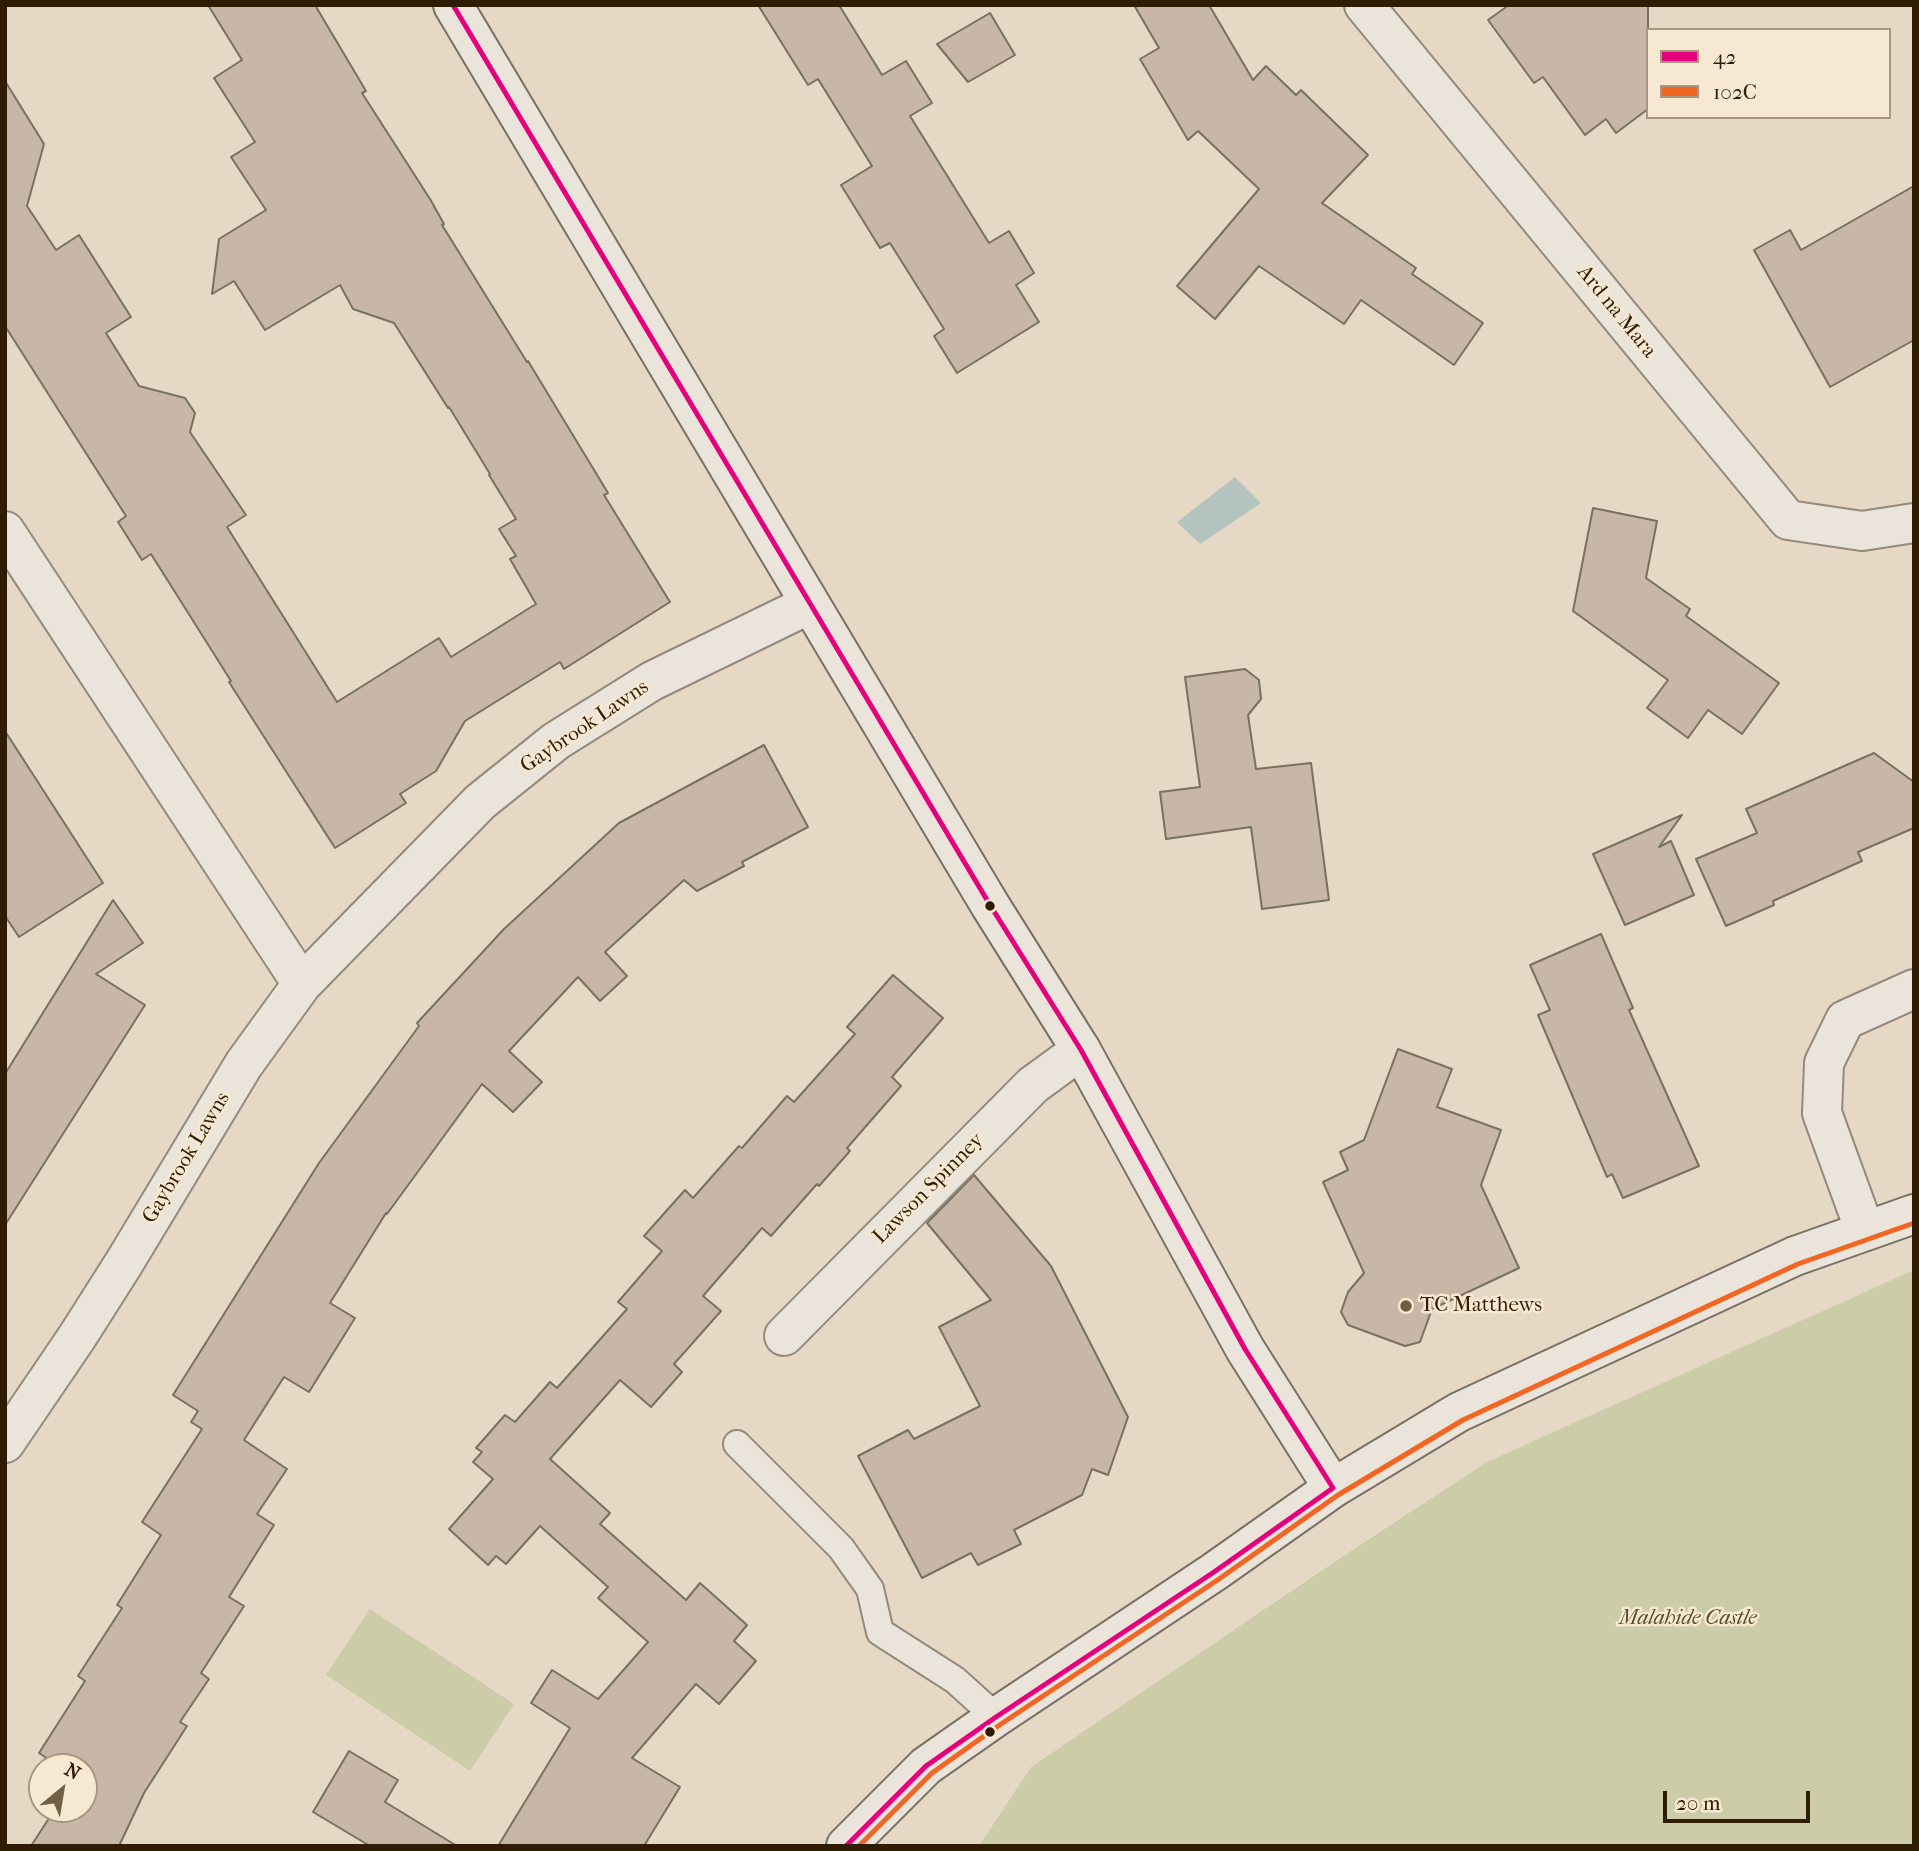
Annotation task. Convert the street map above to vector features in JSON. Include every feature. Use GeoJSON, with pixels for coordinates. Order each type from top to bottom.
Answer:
{"type":"FeatureCollection","features":[{"type":"Feature","properties":{"kind":"street"},"geometry":{"type":"LineString","coordinates":[[453,5],[990,905],[1081,1050],[1245,1349],[1333,1488]]}},
{"type":"Feature","properties":{"kind":"street","name":"Ard na Mara"},"geometry":{"type":"LineString","coordinates":[[1364,5],[1788,520],[1862,531],[1914,523]]}},
{"type":"Feature","properties":{"kind":"street"},"geometry":{"type":"LineString","coordinates":[[5,531],[302,984]]}},
{"type":"Feature","properties":{"kind":"street","name":"Gaybrook Lawns"},"geometry":{"type":"LineString","coordinates":[[5,1443],[77,1337],[244,1064],[302,984],[480,802],[556,741],[652,681],[810,604]]}},
{"type":"Feature","properties":{"kind":"street"},"geometry":{"type":"LineString","coordinates":[[1865,1231],[1822,1113],[1825,1063],[1845,1020],[1914,989]]}},
{"type":"Feature","properties":{"kind":"street","name":"Lawson Spinney"},"geometry":{"type":"LineString","coordinates":[[784,1336],[1033,1085],[1081,1050]]}},
{"type":"Feature","properties":{"kind":"street"},"geometry":{"type":"LineString","coordinates":[[846,1846],[926,1766],[1333,1488],[1460,1412],[1795,1256],[1914,1214]]}},
{"type":"Feature","properties":{"kind":"lane"},"geometry":{"type":"LineString","coordinates":[[737,1444],[841,1548],[870,1589],[880,1632],[954,1680],[996,1717]]}},
{"type":"Feature","properties":{"kind":"green space","name":"Malahide Castle"},"geometry":{"type":"Polygon","coordinates":[[[1914,1270],[1914,1846],[979,1846],[1031,1767],[1487,1462],[1914,1270]]]}},
{"type":"Feature","properties":{"kind":"green space"},"geometry":{"type":"Polygon","coordinates":[[[370,1609],[514,1704],[470,1771],[326,1675],[370,1609]]]}},
{"type":"Feature","properties":{"kind":"shaded area"},"geometry":{"type":"Polygon","coordinates":[[[1235,477],[1261,503],[1200,544],[1177,522],[1235,477]]]}},
{"type":"Feature","properties":{"kind":"building"},"geometry":{"type":"Polygon","coordinates":[[[208,5],[315,5],[366,91],[362,93],[430,199],[444,224],[442,225],[608,493],[604,495],[670,602],[564,669],[560,662],[465,721],[436,771],[400,794],[406,803],[335,848],[151,554],[142,560],[118,522],[126,516],[5,326],[5,81],[44,144],[27,206],[56,250],[79,235],[131,317],[106,333],[139,386],[185,398],[195,413],[190,432],[246,515],[227,527],[337,702],[439,638],[451,657],[536,604],[510,559],[516,556],[499,529],[516,519],[449,407],[394,323],[353,309],[340,285],[265,330],[234,281],[212,294],[219,239],[266,210],[231,157],[255,142],[214,78],[242,60],[208,5]]]}},
{"type":"Feature","properties":{"kind":"building"},"geometry":{"type":"Polygon","coordinates":[[[758,5],[839,5],[882,75],[906,61],[932,103],[910,116],[989,243],[1009,231],[1034,273],[1016,285],[1039,322],[957,373],[934,336],[944,329],[890,243],[880,248],[841,185],[872,166],[818,79],[808,85],[758,5]]]}},
{"type":"Feature","properties":{"kind":"building"},"geometry":{"type":"Polygon","coordinates":[[[1134,5],[1209,5],[1253,80],[1266,66],[1296,95],[1301,90],[1368,155],[1322,203],[1416,268],[1412,274],[1483,323],[1454,365],[1361,300],[1344,324],[1259,266],[1215,319],[1177,286],[1259,189],[1198,131],[1188,140],[1140,59],[1159,48],[1134,5]]]}},
{"type":"Feature","properties":{"kind":"building"},"geometry":{"type":"Polygon","coordinates":[[[1509,5],[1648,5],[1646,110],[1616,133],[1606,119],[1585,135],[1543,77],[1534,83],[1488,20],[1509,5]]]}},
{"type":"Feature","properties":{"kind":"building"},"geometry":{"type":"Polygon","coordinates":[[[990,13],[1015,55],[968,82],[937,44],[990,13]]]}},
{"type":"Feature","properties":{"kind":"building"},"geometry":{"type":"Polygon","coordinates":[[[1914,186],[1914,340],[1830,387],[1754,250],[1790,230],[1801,250],[1914,186]]]}},
{"type":"Feature","properties":{"kind":"building"},"geometry":{"type":"Polygon","coordinates":[[[1593,508],[1657,521],[1646,578],[1690,609],[1686,616],[1779,683],[1742,734],[1708,710],[1688,738],[1647,708],[1668,680],[1573,611],[1593,508]]]}},
{"type":"Feature","properties":{"kind":"building"},"geometry":{"type":"Polygon","coordinates":[[[1245,669],[1259,680],[1261,699],[1248,715],[1256,769],[1311,763],[1329,900],[1262,909],[1251,827],[1166,839],[1160,792],[1200,787],[1185,677],[1245,669]]]}},
{"type":"Feature","properties":{"kind":"building"},"geometry":{"type":"Polygon","coordinates":[[[5,731],[103,883],[19,937],[5,916],[5,731]]]}},
{"type":"Feature","properties":{"kind":"building"},"geometry":{"type":"Polygon","coordinates":[[[764,745],[808,827],[742,862],[744,866],[697,891],[684,880],[605,952],[627,976],[600,1001],[578,977],[509,1051],[542,1082],[513,1112],[482,1084],[386,1213],[330,1303],[355,1318],[309,1392],[284,1377],[244,1440],[287,1469],[257,1514],[274,1525],[229,1597],[244,1606],[201,1673],[209,1679],[180,1722],[187,1726],[144,1793],[119,1846],[31,1846],[46,1823],[98,1823],[98,1753],[39,1753],[85,1681],[78,1676],[122,1608],[117,1605],[161,1535],[142,1522],[202,1429],[191,1422],[198,1411],[173,1395],[319,1163],[419,1026],[417,1023],[504,929],[619,823],[764,745]]]}},
{"type":"Feature","properties":{"kind":"building"},"geometry":{"type":"Polygon","coordinates":[[[1874,753],[1914,782],[1914,828],[1858,852],[1862,861],[1773,901],[1774,905],[1726,926],[1696,859],[1757,833],[1746,809],[1874,753]]]}},
{"type":"Feature","properties":{"kind":"building"},"geometry":{"type":"Polygon","coordinates":[[[1682,815],[1659,847],[1671,841],[1694,895],[1625,925],[1593,854],[1682,815]]]}},
{"type":"Feature","properties":{"kind":"building"},"geometry":{"type":"Polygon","coordinates":[[[113,900],[143,943],[96,974],[145,1005],[5,1225],[5,1074],[113,900]]]}},
{"type":"Feature","properties":{"kind":"building"},"geometry":{"type":"Polygon","coordinates":[[[1601,934],[1633,1008],[1629,1010],[1699,1166],[1623,1198],[1612,1174],[1607,1177],[1538,1015],[1550,1010],[1530,965],[1601,934]]]}},
{"type":"Feature","properties":{"kind":"building"},"geometry":{"type":"Polygon","coordinates":[[[893,975],[943,1018],[892,1077],[901,1086],[847,1148],[850,1151],[819,1186],[817,1184],[771,1236],[762,1228],[703,1296],[721,1311],[674,1364],[682,1372],[651,1407],[620,1380],[550,1459],[610,1513],[600,1524],[686,1600],[700,1583],[747,1625],[734,1641],[756,1661],[719,1704],[696,1684],[632,1758],[680,1787],[644,1846],[498,1846],[570,1728],[531,1703],[552,1670],[598,1699],[648,1642],[598,1598],[608,1587],[540,1526],[506,1564],[496,1556],[488,1565],[449,1529],[493,1479],[473,1462],[482,1452],[476,1448],[505,1415],[515,1422],[550,1382],[557,1388],[627,1309],[618,1302],[662,1251],[644,1236],[685,1190],[693,1198],[739,1146],[742,1148],[787,1096],[794,1102],[855,1034],[847,1027],[893,975]]]}},
{"type":"Feature","properties":{"kind":"building"},"geometry":{"type":"Polygon","coordinates":[[[1398,1049],[1452,1069],[1437,1107],[1501,1130],[1481,1185],[1519,1268],[1432,1309],[1420,1342],[1405,1346],[1348,1325],[1341,1312],[1348,1292],[1364,1273],[1323,1182],[1348,1170],[1340,1152],[1364,1140],[1398,1049]]]}},
{"type":"Feature","properties":{"kind":"building"},"geometry":{"type":"Polygon","coordinates":[[[974,1175],[1051,1266],[1128,1417],[1108,1475],[1092,1469],[1082,1495],[1014,1530],[1021,1544],[978,1565],[971,1553],[922,1578],[858,1456],[908,1430],[914,1439],[980,1406],[939,1327],[991,1300],[927,1223],[974,1175]]]}},
{"type":"Feature","properties":{"kind":"building"},"geometry":{"type":"Polygon","coordinates":[[[349,1751],[398,1780],[385,1802],[457,1846],[370,1846],[313,1812],[349,1751]]]}},
{"type":"Feature","properties":{"kind":"transit line","name":"42"},"geometry":{"type":"LineString","coordinates":[[453,5],[990,905],[1081,1050],[1245,1349],[1333,1488]]}},
{"type":"Feature","properties":{"kind":"transit line","name":"102C"},"geometry":{"type":"LineString","coordinates":[[859,1846],[932,1773],[1001,1724],[1219,1579],[1338,1495],[1463,1420],[1798,1264],[1914,1223]]}},
{"type":"Feature","properties":{"kind":"transit line","name":"42"},"geometry":{"type":"LineString","coordinates":[[846,1846],[926,1766],[1214,1572],[1333,1488]]}},
{"type":"Feature","properties":{"kind":"place","name":"TC Matthews"},"geometry":{"type":"Point","coordinates":[1406,1306]}}]}
